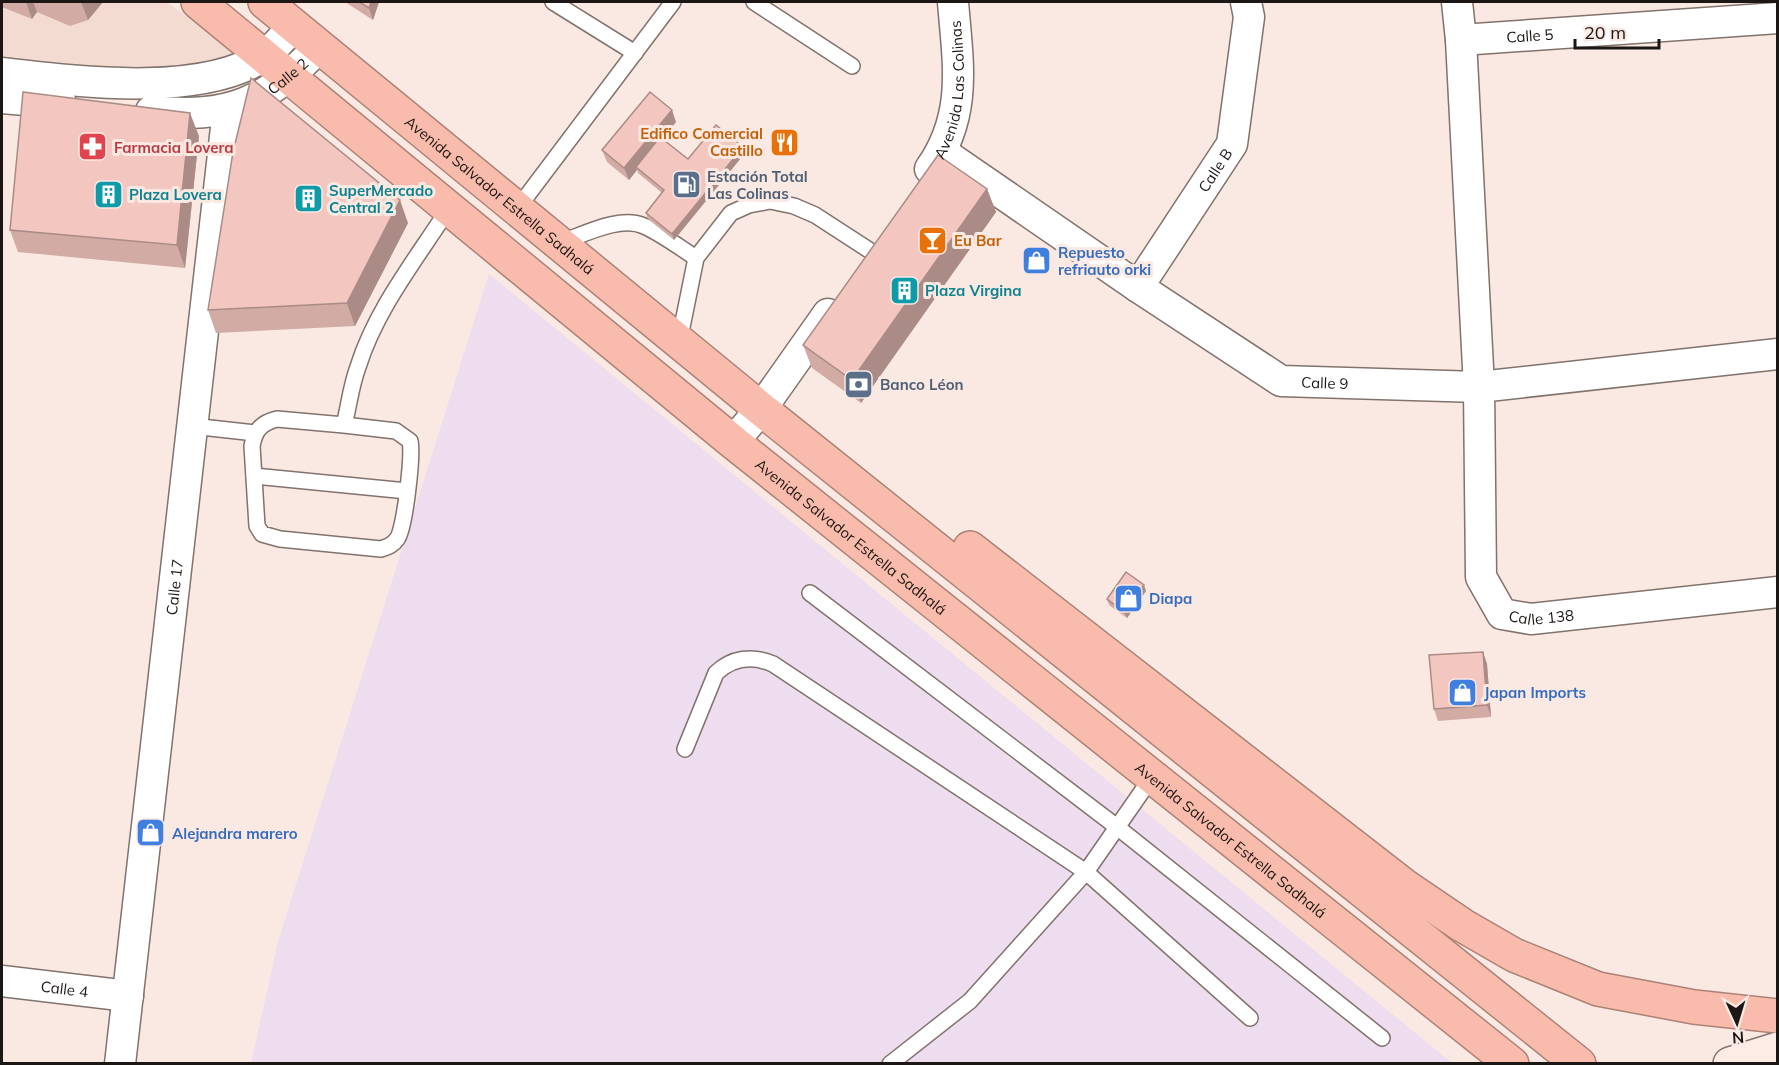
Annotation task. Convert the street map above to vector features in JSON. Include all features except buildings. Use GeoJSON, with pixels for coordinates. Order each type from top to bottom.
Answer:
{"type":"FeatureCollection","features":[{"type":"Feature","properties":{"kind":"highway","name":"Avenida Salvador Estrella Sadhalá"},"geometry":{"type":"LineString","coordinates":[[198,2],[291,76],[733,442],[1512,1064]]}},
{"type":"Feature","properties":{"kind":"highway","name":"Avenida Salvador Estrella Sadhalá"},"geometry":{"type":"LineString","coordinates":[[265,2],[761,410],[1579,1064]]}},
{"type":"Feature","properties":{"kind":"highway"},"geometry":{"type":"LineString","coordinates":[[761,410],[811,425],[1406,886],[1462,925],[1514,955],[1598,989],[1694,1007],[1778,1016]]}},
{"type":"Feature","properties":{"kind":"main road"},"geometry":{"type":"LineString","coordinates":[[1730,1064],[1778,1049]]}},
{"type":"Feature","properties":{"kind":"street","name":"Avenida Las Colinas"},"geometry":{"type":"LineString","coordinates":[[916,188],[942,152],[952,128],[958,99],[953,2]]}},
{"type":"Feature","properties":{"kind":"street","name":"Calle B"},"geometry":{"type":"LineString","coordinates":[[1138,287],[1232,144],[1249,17],[1246,2]]}},
{"type":"Feature","properties":{"kind":"street"},"geometry":{"type":"LineString","coordinates":[[1456,2],[1461,40],[1479,387]]}},
{"type":"Feature","properties":{"kind":"street","name":"Calle 5"},"geometry":{"type":"LineString","coordinates":[[1461,40],[1778,18]]}},
{"type":"Feature","properties":{"kind":"street","name":"Calle 2"},"geometry":{"type":"LineString","coordinates":[[3,85],[180,82],[228,73],[265,55],[294,25]]}},
{"type":"Feature","properties":{"kind":"street","name":"Calle 2"},"geometry":{"type":"LineString","coordinates":[[3,85],[184,115],[228,110],[267,93],[291,76],[320,46]]}},
{"type":"Feature","properties":{"kind":"street"},"geometry":{"type":"LineString","coordinates":[[2,105],[3,85]]}},
{"type":"Feature","properties":{"kind":"street","name":"Calle 17"},"geometry":{"type":"LineString","coordinates":[[120,1064],[228,110]]}},
{"type":"Feature","properties":{"kind":"street","name":"Calle 9"},"geometry":{"type":"LineString","coordinates":[[942,152],[1138,287],[1281,381],[1479,387],[1778,354]]}},
{"type":"Feature","properties":{"kind":"street"},"geometry":{"type":"LineString","coordinates":[[733,442],[761,410],[865,261]]}},
{"type":"Feature","properties":{"kind":"street","name":"Calle 138"},"geometry":{"type":"LineString","coordinates":[[1479,387],[1481,577],[1502,614],[1531,619],[1778,592]]}},
{"type":"Feature","properties":{"kind":"street","name":"Calle 4"},"geometry":{"type":"LineString","coordinates":[[2,981],[128,996]]}},
{"type":"Feature","properties":{"kind":"lane"},"geometry":{"type":"LineString","coordinates":[[553,2],[635,53]]}},
{"type":"Feature","properties":{"kind":"lane"},"geometry":{"type":"LineString","coordinates":[[517,209],[673,2]]}},
{"type":"Feature","properties":{"kind":"lane"},"geometry":{"type":"LineString","coordinates":[[754,2],[852,66]]}},
{"type":"Feature","properties":{"kind":"lane"},"geometry":{"type":"LineString","coordinates":[[679,342],[696,258],[731,213],[748,205],[770,201],[794,206],[815,215],[865,261]]}},
{"type":"Feature","properties":{"kind":"lane"},"geometry":{"type":"LineString","coordinates":[[344,425],[357,367],[368,342],[397,288],[450,208]]}},
{"type":"Feature","properties":{"kind":"lane"},"geometry":{"type":"LineString","coordinates":[[559,243],[620,224],[632,223],[643,226],[696,258]]}},
{"type":"Feature","properties":{"kind":"lane"},"geometry":{"type":"LineString","coordinates":[[277,419],[344,425],[396,431],[404,434],[410,441],[412,450],[400,534],[389,547],[381,549],[280,539],[262,534],[257,526],[252,446],[255,433],[268,421],[277,419]]}},
{"type":"Feature","properties":{"kind":"lane"},"geometry":{"type":"LineString","coordinates":[[192,426],[255,433]]}},
{"type":"Feature","properties":{"kind":"lane"},"geometry":{"type":"LineString","coordinates":[[254,476],[406,491]]}},
{"type":"Feature","properties":{"kind":"lane"},"geometry":{"type":"LineString","coordinates":[[810,593],[1117,827],[1382,1038]]}},
{"type":"Feature","properties":{"kind":"lane"},"geometry":{"type":"LineString","coordinates":[[685,749],[716,673],[724,666],[741,658],[763,660],[1086,872],[1250,1018]]}},
{"type":"Feature","properties":{"kind":"lane"},"geometry":{"type":"LineString","coordinates":[[890,1064],[970,1002],[1086,872],[1152,777]]}},
{"type":"Feature","properties":{"kind":"shaded area"},"geometry":{"type":"Polygon","coordinates":[[[2,2],[167,2],[248,64],[208,78],[2,56],[2,2]]]}},
{"type":"Feature","properties":{"kind":"shaded area"},"geometry":{"type":"Polygon","coordinates":[[[489,274],[1452,1063],[251,1064],[279,938],[489,274]]]}},
{"type":"Feature","properties":{"kind":"place","name":"Edifico Comercial Castillo"},"geometry":{"type":"Point","coordinates":[784,142]}},
{"type":"Feature","properties":{"kind":"place","name":"Farmacia Lovera"},"geometry":{"type":"Point","coordinates":[93,147]}},
{"type":"Feature","properties":{"kind":"place","name":"Estación Total Las Colinas"},"geometry":{"type":"Point","coordinates":[686,185]}},
{"type":"Feature","properties":{"kind":"place","name":"Plaza Lovera"},"geometry":{"type":"Point","coordinates":[108,194]}},
{"type":"Feature","properties":{"kind":"place","name":"SuperMercado Central 2"},"geometry":{"type":"Point","coordinates":[308,199]}},
{"type":"Feature","properties":{"kind":"place","name":"Eu Bar"},"geometry":{"type":"Point","coordinates":[933,240]}},
{"type":"Feature","properties":{"kind":"place","name":"Repuesto refriauto orki"},"geometry":{"type":"Point","coordinates":[1037,261]}},
{"type":"Feature","properties":{"kind":"place","name":"Plaza Virgina"},"geometry":{"type":"Point","coordinates":[904,290]}},
{"type":"Feature","properties":{"kind":"place","name":"Banco Léon"},"geometry":{"type":"Point","coordinates":[859,384]}},
{"type":"Feature","properties":{"kind":"place","name":"Diapa"},"geometry":{"type":"Point","coordinates":[1128,598]}},
{"type":"Feature","properties":{"kind":"place","name":"Japan Imports"},"geometry":{"type":"Point","coordinates":[1463,692]}},
{"type":"Feature","properties":{"kind":"place","name":"Alejandra marero"},"geometry":{"type":"Point","coordinates":[151,833]}}]}
